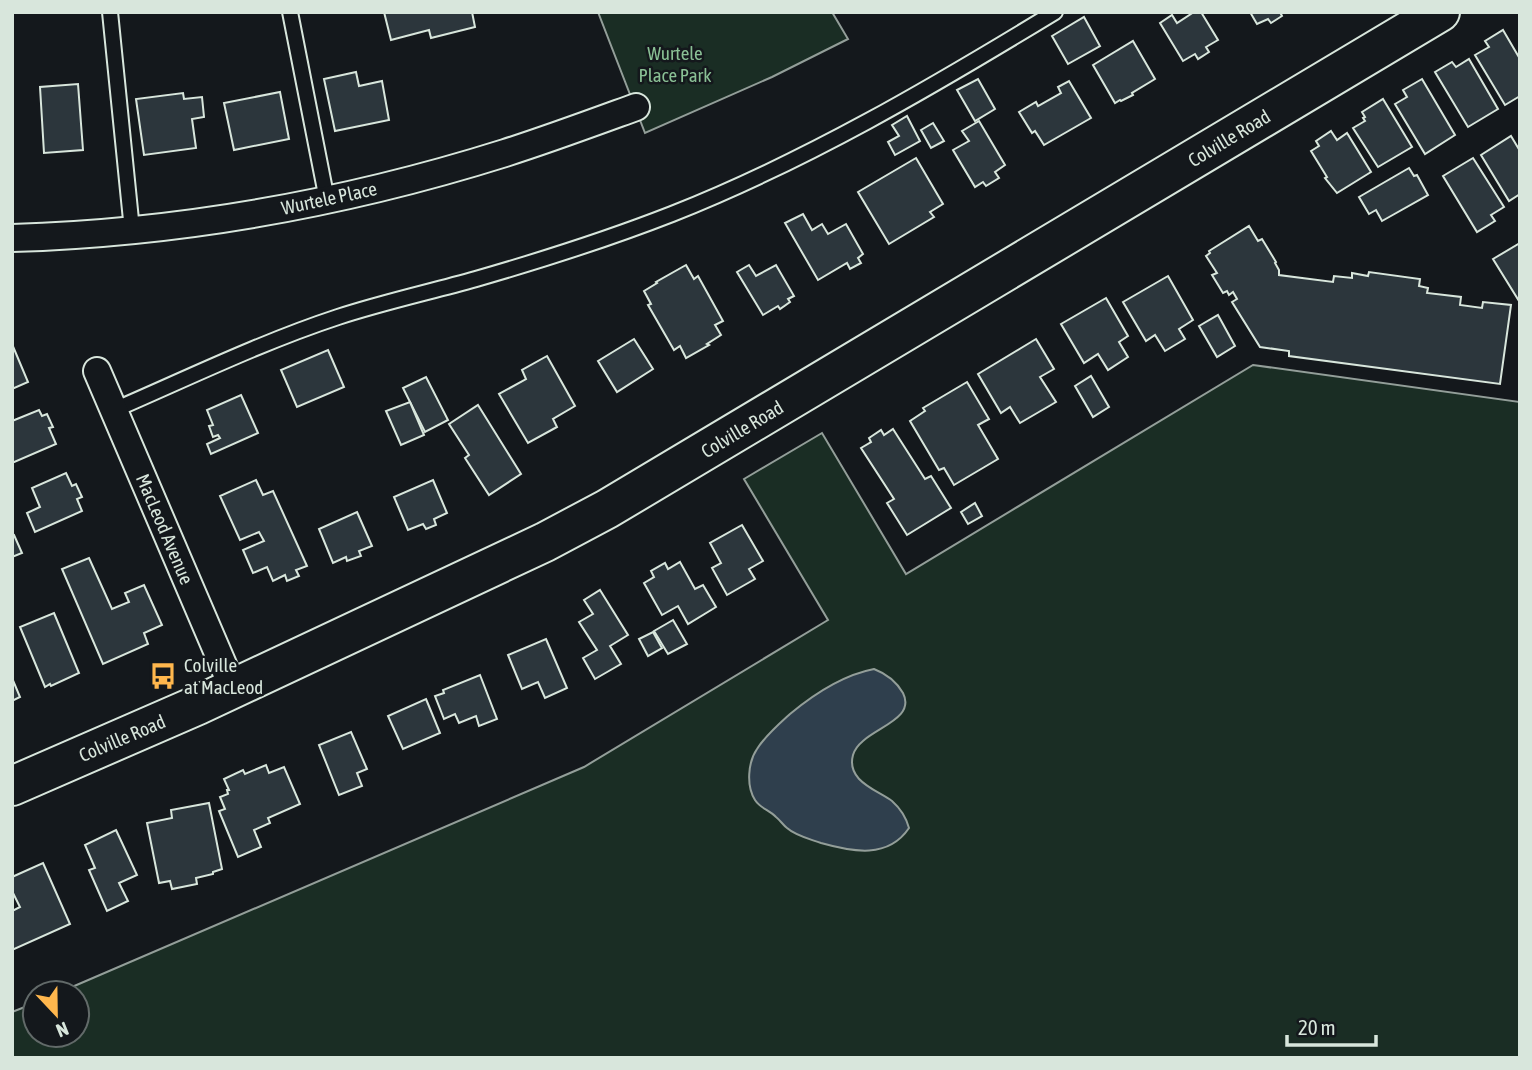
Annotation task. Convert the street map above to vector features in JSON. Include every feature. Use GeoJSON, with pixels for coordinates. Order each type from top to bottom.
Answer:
{"type":"FeatureCollection","features":[{"type":"Feature","properties":{"kind":"street","name":"Colville Road"},"geometry":{"type":"LineString","coordinates":[[12,786],[233,688],[545,542],[607,509],[1440,12]]}},
{"type":"Feature","properties":{"kind":"street","name":"Wurtele Place"},"geometry":{"type":"LineString","coordinates":[[12,238],[132,230],[234,217],[327,200],[438,173],[570,132],[636,107]]}},
{"type":"Feature","properties":{"kind":"street","name":"MacLeod Avenue"},"geometry":{"type":"LineString","coordinates":[[97,371],[233,688]]}},
{"type":"Feature","properties":{"kind":"lane"},"geometry":{"type":"LineString","coordinates":[[110,12],[132,230]]}},
{"type":"Feature","properties":{"kind":"lane"},"geometry":{"type":"LineString","coordinates":[[289,12],[327,200]]}},
{"type":"Feature","properties":{"kind":"lane"},"geometry":{"type":"LineString","coordinates":[[114,410],[271,342],[337,317],[542,260],[686,208],[870,120],[1055,12]]}},
{"type":"Feature","properties":{"kind":"green space","name":"Wurtele Place Park"},"geometry":{"type":"Polygon","coordinates":[[[598,12],[832,12],[848,39],[772,77],[645,133],[598,12]]]}},
{"type":"Feature","properties":{"kind":"green space"},"geometry":{"type":"Polygon","coordinates":[[[1253,365],[1520,402],[1520,1058],[12,1058],[12,1012],[21,1008],[21,1049],[91,1049],[91,979],[584,767],[828,620],[744,479],[822,433],[906,574],[1253,365]]]}},
{"type":"Feature","properties":{"kind":"water"},"geometry":{"type":"Polygon","coordinates":[[[874,669],[887,676],[903,693],[903,712],[858,746],[852,764],[854,772],[864,784],[898,807],[909,828],[891,845],[869,850],[833,846],[799,835],[755,800],[749,781],[754,754],[772,730],[809,699],[829,686],[874,669]]]}},
{"type":"Feature","properties":{"kind":"building"},"geometry":{"type":"Polygon","coordinates":[[[384,12],[472,12],[475,27],[431,38],[429,30],[391,40],[384,12]]]}},
{"type":"Feature","properties":{"kind":"building"},"geometry":{"type":"Polygon","coordinates":[[[1194,12],[1201,12],[1218,40],[1206,47],[1209,52],[1198,59],[1195,54],[1183,61],[1160,23],[1172,15],[1177,23],[1194,12]]]}},
{"type":"Feature","properties":{"kind":"building"},"geometry":{"type":"Polygon","coordinates":[[[1250,12],[1280,12],[1282,16],[1271,23],[1268,19],[1257,24],[1250,12]]]}},
{"type":"Feature","properties":{"kind":"building"},"geometry":{"type":"Polygon","coordinates":[[[1084,17],[1100,46],[1068,64],[1052,36],[1084,17]]]}},
{"type":"Feature","properties":{"kind":"building"},"geometry":{"type":"Polygon","coordinates":[[[1503,30],[1520,59],[1520,96],[1505,105],[1475,55],[1489,47],[1485,41],[1503,30]]]}},
{"type":"Feature","properties":{"kind":"building"},"geometry":{"type":"Polygon","coordinates":[[[1133,41],[1155,79],[1132,93],[1133,95],[1115,103],[1093,65],[1133,41]]]}},
{"type":"Feature","properties":{"kind":"building"},"geometry":{"type":"Polygon","coordinates":[[[1469,59],[1498,109],[1468,127],[1435,72],[1452,62],[1456,67],[1469,59]]]}},
{"type":"Feature","properties":{"kind":"building"},"geometry":{"type":"Polygon","coordinates":[[[356,72],[359,86],[382,81],[389,120],[335,131],[324,79],[356,72]]]}},
{"type":"Feature","properties":{"kind":"building"},"geometry":{"type":"Polygon","coordinates":[[[978,79],[995,109],[975,121],[957,90],[978,79]]]}},
{"type":"Feature","properties":{"kind":"building"},"geometry":{"type":"Polygon","coordinates":[[[1422,79],[1455,135],[1425,154],[1395,104],[1407,97],[1403,90],[1422,79]]]}},
{"type":"Feature","properties":{"kind":"building"},"geometry":{"type":"Polygon","coordinates":[[[1069,81],[1091,118],[1044,145],[1035,131],[1032,133],[1019,112],[1036,102],[1038,106],[1061,93],[1058,87],[1069,81]]]}},
{"type":"Feature","properties":{"kind":"building"},"geometry":{"type":"Polygon","coordinates":[[[78,84],[83,150],[44,153],[40,87],[78,84]]]}},
{"type":"Feature","properties":{"kind":"building"},"geometry":{"type":"Polygon","coordinates":[[[280,92],[289,139],[234,150],[224,103],[280,92]]]}},
{"type":"Feature","properties":{"kind":"building"},"geometry":{"type":"Polygon","coordinates":[[[183,93],[184,99],[202,97],[204,117],[192,119],[196,148],[144,155],[136,99],[183,93]]]}},
{"type":"Feature","properties":{"kind":"building"},"geometry":{"type":"Polygon","coordinates":[[[1383,99],[1412,147],[1378,167],[1353,128],[1365,121],[1362,112],[1383,99]]]}},
{"type":"Feature","properties":{"kind":"building"},"geometry":{"type":"Polygon","coordinates":[[[907,116],[920,141],[895,155],[888,142],[899,136],[892,125],[907,116]]]}},
{"type":"Feature","properties":{"kind":"building"},"geometry":{"type":"Polygon","coordinates":[[[979,121],[1005,165],[995,172],[999,178],[986,186],[983,182],[975,187],[953,150],[969,141],[962,131],[979,121]]]}},
{"type":"Feature","properties":{"kind":"building"},"geometry":{"type":"Polygon","coordinates":[[[933,123],[944,141],[931,148],[921,130],[933,123]]]}},
{"type":"Feature","properties":{"kind":"building"},"geometry":{"type":"Polygon","coordinates":[[[1331,131],[1337,140],[1347,133],[1371,172],[1337,193],[1325,178],[1327,177],[1311,151],[1319,146],[1316,141],[1331,131]]]}},
{"type":"Feature","properties":{"kind":"building"},"geometry":{"type":"Polygon","coordinates":[[[1511,136],[1520,151],[1520,194],[1509,201],[1481,155],[1511,136]]]}},
{"type":"Feature","properties":{"kind":"building"},"geometry":{"type":"Polygon","coordinates":[[[916,158],[943,204],[930,212],[934,217],[889,244],[858,192],[916,158]]]}},
{"type":"Feature","properties":{"kind":"building"},"geometry":{"type":"Polygon","coordinates":[[[1473,158],[1504,207],[1491,215],[1495,221],[1477,232],[1443,176],[1473,158]]]}},
{"type":"Feature","properties":{"kind":"building"},"geometry":{"type":"Polygon","coordinates":[[[1409,168],[1414,176],[1417,175],[1428,195],[1382,221],[1376,210],[1369,214],[1359,197],[1409,168]]]}},
{"type":"Feature","properties":{"kind":"building"},"geometry":{"type":"Polygon","coordinates":[[[803,214],[812,230],[822,224],[828,234],[846,224],[863,254],[858,258],[861,263],[850,269],[847,263],[818,280],[785,223],[803,214]]]}},
{"type":"Feature","properties":{"kind":"building"},"geometry":{"type":"Polygon","coordinates":[[[1249,226],[1258,241],[1262,239],[1276,262],[1279,275],[1333,282],[1334,276],[1352,278],[1352,273],[1368,276],[1369,272],[1420,279],[1419,286],[1428,288],[1427,293],[1461,297],[1460,305],[1482,308],[1483,302],[1511,305],[1500,384],[1289,356],[1289,351],[1260,347],[1232,302],[1237,299],[1233,292],[1229,295],[1227,291],[1223,293],[1212,275],[1217,273],[1206,256],[1209,251],[1249,226]]]}},
{"type":"Feature","properties":{"kind":"building"},"geometry":{"type":"Polygon","coordinates":[[[1520,243],[1520,301],[1519,301],[1493,259],[1520,243]]]}},
{"type":"Feature","properties":{"kind":"building"},"geometry":{"type":"Polygon","coordinates":[[[686,265],[694,279],[698,276],[723,321],[715,325],[721,335],[686,358],[680,346],[674,350],[648,305],[651,304],[644,291],[686,265]]]}},
{"type":"Feature","properties":{"kind":"building"},"geometry":{"type":"Polygon","coordinates":[[[749,265],[756,276],[776,265],[794,296],[788,299],[790,302],[763,315],[737,272],[749,265]]]}},
{"type":"Feature","properties":{"kind":"building"},"geometry":{"type":"Polygon","coordinates":[[[1168,276],[1193,320],[1179,329],[1185,339],[1165,351],[1155,335],[1146,341],[1123,302],[1168,276]]]}},
{"type":"Feature","properties":{"kind":"building"},"geometry":{"type":"Polygon","coordinates":[[[1106,298],[1128,336],[1119,342],[1128,357],[1108,370],[1098,354],[1084,363],[1061,324],[1106,298]]]}},
{"type":"Feature","properties":{"kind":"building"},"geometry":{"type":"Polygon","coordinates":[[[1218,315],[1235,346],[1217,357],[1199,326],[1218,315]]]}},
{"type":"Feature","properties":{"kind":"building"},"geometry":{"type":"Polygon","coordinates":[[[634,339],[653,369],[617,392],[598,361],[634,339]]]}},
{"type":"Feature","properties":{"kind":"building"},"geometry":{"type":"Polygon","coordinates":[[[1036,339],[1054,369],[1040,377],[1056,402],[1020,423],[1010,407],[1001,413],[978,374],[1036,339]]]}},
{"type":"Feature","properties":{"kind":"building"},"geometry":{"type":"Polygon","coordinates":[[[12,344],[28,382],[12,389],[12,344]]]}},
{"type":"Feature","properties":{"kind":"building"},"geometry":{"type":"Polygon","coordinates":[[[328,350],[344,387],[297,407],[281,370],[328,350]]]}},
{"type":"Feature","properties":{"kind":"building"},"geometry":{"type":"Polygon","coordinates":[[[547,356],[575,406],[553,419],[557,427],[528,443],[499,394],[526,379],[522,370],[547,356]]]}},
{"type":"Feature","properties":{"kind":"building"},"geometry":{"type":"Polygon","coordinates":[[[1091,376],[1109,407],[1093,417],[1075,386],[1091,376]]]}},
{"type":"Feature","properties":{"kind":"building"},"geometry":{"type":"Polygon","coordinates":[[[426,377],[448,420],[425,432],[403,388],[426,377]]]}},
{"type":"Feature","properties":{"kind":"building"},"geometry":{"type":"Polygon","coordinates":[[[967,382],[989,419],[978,425],[998,459],[954,485],[944,468],[939,470],[910,421],[925,411],[923,408],[967,382]]]}},
{"type":"Feature","properties":{"kind":"building"},"geometry":{"type":"Polygon","coordinates":[[[241,395],[258,433],[211,454],[207,444],[220,438],[218,435],[213,437],[209,426],[213,425],[207,410],[241,395]]]}},
{"type":"Feature","properties":{"kind":"building"},"geometry":{"type":"Polygon","coordinates":[[[410,402],[424,435],[401,445],[386,411],[410,402]]]}},
{"type":"Feature","properties":{"kind":"building"},"geometry":{"type":"Polygon","coordinates":[[[478,405],[521,474],[489,495],[465,458],[469,455],[449,424],[478,405]]]}},
{"type":"Feature","properties":{"kind":"building"},"geometry":{"type":"Polygon","coordinates":[[[39,410],[42,416],[47,414],[53,427],[49,428],[56,444],[12,463],[12,421],[39,410]]]}},
{"type":"Feature","properties":{"kind":"building"},"geometry":{"type":"Polygon","coordinates":[[[893,429],[925,479],[931,476],[951,508],[907,535],[887,503],[894,499],[861,448],[871,442],[869,438],[881,430],[884,435],[893,429]]]}},
{"type":"Feature","properties":{"kind":"building"},"geometry":{"type":"Polygon","coordinates":[[[66,473],[72,486],[76,484],[82,497],[77,499],[82,511],[35,532],[27,513],[40,507],[32,488],[66,473]]]}},
{"type":"Feature","properties":{"kind":"building"},"geometry":{"type":"Polygon","coordinates":[[[256,480],[263,495],[273,491],[307,566],[296,570],[299,576],[287,581],[285,575],[273,581],[267,567],[253,573],[243,550],[264,541],[259,532],[240,540],[220,496],[256,480]]]}},
{"type":"Feature","properties":{"kind":"building"},"geometry":{"type":"Polygon","coordinates":[[[433,480],[447,513],[434,519],[436,525],[426,529],[423,524],[408,530],[394,497],[433,480]]]}},
{"type":"Feature","properties":{"kind":"building"},"geometry":{"type":"Polygon","coordinates":[[[975,503],[982,516],[968,524],[961,512],[975,503]]]}},
{"type":"Feature","properties":{"kind":"building"},"geometry":{"type":"Polygon","coordinates":[[[357,512],[372,546],[359,551],[361,556],[347,561],[346,557],[333,563],[319,529],[357,512]]]}},
{"type":"Feature","properties":{"kind":"building"},"geometry":{"type":"Polygon","coordinates":[[[742,525],[763,561],[749,569],[755,579],[727,595],[712,568],[721,563],[710,543],[742,525]]]}},
{"type":"Feature","properties":{"kind":"building"},"geometry":{"type":"Polygon","coordinates":[[[14,535],[22,553],[12,557],[12,536],[14,535]]]}},
{"type":"Feature","properties":{"kind":"building"},"geometry":{"type":"Polygon","coordinates":[[[89,558],[112,609],[129,602],[125,593],[144,585],[162,625],[144,633],[148,644],[103,664],[62,569],[89,558]]]}},
{"type":"Feature","properties":{"kind":"building"},"geometry":{"type":"Polygon","coordinates":[[[680,562],[695,589],[703,585],[716,607],[688,624],[678,606],[662,615],[644,583],[654,577],[651,571],[665,563],[668,569],[680,562]]]}},
{"type":"Feature","properties":{"kind":"building"},"geometry":{"type":"Polygon","coordinates":[[[600,590],[628,635],[610,646],[621,664],[595,679],[583,658],[597,650],[579,622],[593,614],[584,600],[600,590]]]}},
{"type":"Feature","properties":{"kind":"building"},"geometry":{"type":"Polygon","coordinates":[[[54,613],[79,673],[45,687],[20,627],[54,613]]]}},
{"type":"Feature","properties":{"kind":"building"},"geometry":{"type":"Polygon","coordinates":[[[673,620],[687,644],[668,654],[654,631],[673,620]]]}},
{"type":"Feature","properties":{"kind":"building"},"geometry":{"type":"Polygon","coordinates":[[[653,632],[662,648],[648,656],[639,639],[653,632]]]}},
{"type":"Feature","properties":{"kind":"building"},"geometry":{"type":"Polygon","coordinates":[[[546,639],[567,688],[545,698],[538,682],[522,689],[508,655],[546,639]]]}},
{"type":"Feature","properties":{"kind":"building"},"geometry":{"type":"Polygon","coordinates":[[[480,675],[497,719],[479,726],[476,716],[459,723],[455,714],[444,719],[435,696],[480,675]]]}},
{"type":"Feature","properties":{"kind":"building"},"geometry":{"type":"Polygon","coordinates":[[[12,678],[20,697],[12,701],[12,678]]]}},
{"type":"Feature","properties":{"kind":"building"},"geometry":{"type":"Polygon","coordinates":[[[426,699],[440,733],[403,749],[388,716],[426,699]]]}},
{"type":"Feature","properties":{"kind":"building"},"geometry":{"type":"Polygon","coordinates":[[[351,732],[367,769],[357,773],[362,786],[339,795],[319,745],[351,732]]]}},
{"type":"Feature","properties":{"kind":"building"},"geometry":{"type":"Polygon","coordinates":[[[266,765],[269,773],[284,767],[300,804],[268,818],[270,823],[254,830],[261,847],[238,857],[219,811],[225,809],[220,797],[228,794],[229,790],[224,779],[243,770],[245,774],[266,765]]]}},
{"type":"Feature","properties":{"kind":"building"},"geometry":{"type":"Polygon","coordinates":[[[209,803],[222,869],[196,878],[197,884],[172,889],[170,881],[159,883],[147,823],[172,818],[171,810],[209,803]]]}},
{"type":"Feature","properties":{"kind":"building"},"geometry":{"type":"Polygon","coordinates":[[[116,830],[137,875],[119,883],[128,901],[107,911],[89,870],[95,868],[85,845],[116,830]]]}},
{"type":"Feature","properties":{"kind":"building"},"geometry":{"type":"Polygon","coordinates":[[[43,863],[70,924],[12,950],[12,911],[20,907],[12,891],[12,877],[43,863]]]}},
{"type":"Feature","properties":{"kind":"place","name":"Colville at MacLeod"},"geometry":{"type":"Point","coordinates":[163,676]}}]}
